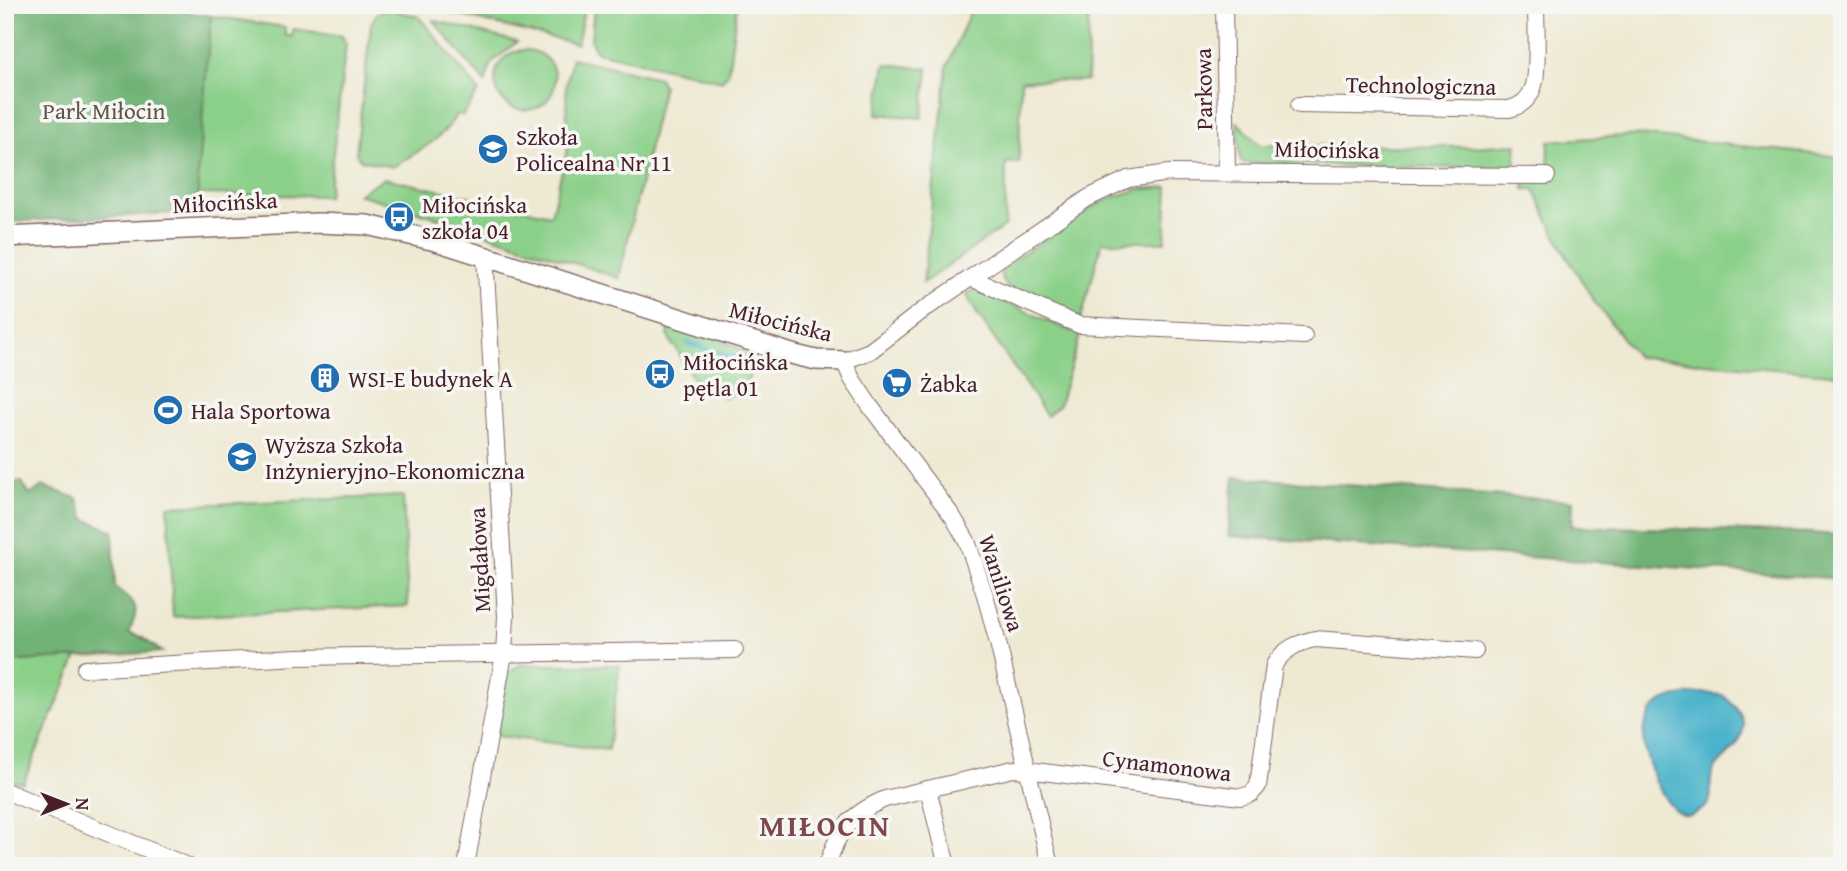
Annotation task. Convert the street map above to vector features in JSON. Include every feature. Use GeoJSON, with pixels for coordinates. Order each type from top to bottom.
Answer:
{"type":"FeatureCollection","features":[{"type":"Feature","properties":{"kind":"street","name":"Parkowa"},"geometry":{"type":"LineString","coordinates":[[1224,5],[1227,173]]}},
{"type":"Feature","properties":{"kind":"street","name":"Technologiczna"},"geometry":{"type":"LineString","coordinates":[[1299,105],[1517,107],[1524,103],[1534,87],[1536,5]]}},
{"type":"Feature","properties":{"kind":"street","name":"Miłocińska"},"geometry":{"type":"LineString","coordinates":[[5,237],[343,223],[392,229],[485,255],[796,355],[816,360],[844,361],[870,351],[1088,198],[1128,179],[1170,173],[1547,176]]}},
{"type":"Feature","properties":{"kind":"street","name":"Migdałowa"},"geometry":{"type":"LineString","coordinates":[[466,866],[504,654],[506,616],[485,255]]}},
{"type":"Feature","properties":{"kind":"street"},"geometry":{"type":"LineString","coordinates":[[971,278],[1079,325],[1304,336]]}},
{"type":"Feature","properties":{"kind":"street","name":"Waniliowa"},"geometry":{"type":"LineString","coordinates":[[844,361],[870,406],[953,517],[967,541],[985,595],[1050,866]]}},
{"type":"Feature","properties":{"kind":"street","name":"Cynamonowa"},"geometry":{"type":"LineString","coordinates":[[1027,770],[1241,797],[1251,794],[1258,786],[1274,665],[1280,655],[1291,647],[1315,639],[1475,651]]}},
{"type":"Feature","properties":{"kind":"street"},"geometry":{"type":"LineString","coordinates":[[85,669],[297,657],[735,650]]}},
{"type":"Feature","properties":{"kind":"street"},"geometry":{"type":"LineString","coordinates":[[827,866],[833,846],[842,830],[867,807],[885,799],[1013,769],[1027,770]]}},
{"type":"Feature","properties":{"kind":"street"},"geometry":{"type":"LineString","coordinates":[[928,789],[947,866]]}},
{"type":"Feature","properties":{"kind":"street"},"geometry":{"type":"LineString","coordinates":[[5,791],[188,866]]}},
{"type":"Feature","properties":{"kind":"green space","name":"Park Miłocin"},"geometry":{"type":"Polygon","coordinates":[[[5,5],[178,5],[186,12],[211,16],[198,172],[198,212],[5,222],[5,5]]]}},
{"type":"Feature","properties":{"kind":"green space"},"geometry":{"type":"Polygon","coordinates":[[[418,5],[585,5],[577,44],[418,5]]]}},
{"type":"Feature","properties":{"kind":"green space"},"geometry":{"type":"Polygon","coordinates":[[[594,5],[737,5],[728,73],[722,81],[597,52],[591,42],[594,5]]]}},
{"type":"Feature","properties":{"kind":"green space"},"geometry":{"type":"Polygon","coordinates":[[[973,5],[1089,5],[1087,81],[1021,80],[1019,162],[1006,163],[1005,226],[923,283],[947,67],[973,5]]]}},
{"type":"Feature","properties":{"kind":"green space"},"geometry":{"type":"Polygon","coordinates":[[[389,9],[419,17],[479,91],[463,115],[456,114],[437,138],[393,167],[361,160],[356,154],[371,24],[377,13],[389,9]]]}},
{"type":"Feature","properties":{"kind":"green space"},"geometry":{"type":"Polygon","coordinates":[[[211,16],[285,27],[285,35],[292,37],[293,29],[342,36],[346,44],[328,196],[198,194],[197,172],[211,16]]]}},
{"type":"Feature","properties":{"kind":"green space"},"geometry":{"type":"Polygon","coordinates":[[[433,20],[517,42],[491,63],[485,83],[433,20]]]}},
{"type":"Feature","properties":{"kind":"green space"},"geometry":{"type":"Polygon","coordinates":[[[519,50],[531,50],[547,58],[553,68],[553,92],[547,102],[531,110],[519,110],[503,102],[495,86],[495,74],[503,58],[519,50]]]}},
{"type":"Feature","properties":{"kind":"green space"},"geometry":{"type":"Polygon","coordinates":[[[572,58],[659,78],[663,86],[619,278],[358,194],[384,178],[551,215],[568,146],[566,86],[572,58]]]}},
{"type":"Feature","properties":{"kind":"green space"},"geometry":{"type":"Polygon","coordinates":[[[885,64],[928,69],[922,118],[877,114],[885,64]]]}},
{"type":"Feature","properties":{"kind":"green space"},"geometry":{"type":"Polygon","coordinates":[[[1237,122],[1260,145],[1470,147],[1517,144],[1515,167],[1244,163],[1240,159],[1237,122]]]}},
{"type":"Feature","properties":{"kind":"green space"},"geometry":{"type":"Polygon","coordinates":[[[1639,135],[1842,157],[1842,375],[1637,357],[1594,301],[1563,250],[1534,190],[1524,189],[1525,180],[1548,179],[1549,141],[1639,135]]]}},
{"type":"Feature","properties":{"kind":"green space"},"geometry":{"type":"Polygon","coordinates":[[[1168,187],[1165,242],[1102,242],[1081,319],[1009,288],[1003,281],[1002,268],[1090,208],[1113,197],[1141,189],[1168,187]]]}},
{"type":"Feature","properties":{"kind":"green space"},"geometry":{"type":"Polygon","coordinates":[[[976,289],[1080,335],[1059,405],[1047,416],[976,312],[966,294],[976,289]]]}},
{"type":"Feature","properties":{"kind":"green space"},"geometry":{"type":"Polygon","coordinates":[[[677,326],[738,348],[751,366],[744,386],[723,397],[699,385],[668,336],[669,329],[677,326]]]}},
{"type":"Feature","properties":{"kind":"green space"},"geometry":{"type":"Polygon","coordinates":[[[1234,477],[1573,501],[1572,526],[1842,536],[1842,579],[1228,536],[1234,477]]]}},
{"type":"Feature","properties":{"kind":"green space"},"geometry":{"type":"Polygon","coordinates":[[[5,482],[22,482],[30,495],[42,486],[77,498],[85,519],[113,531],[115,587],[135,607],[135,617],[129,633],[141,637],[162,652],[5,662],[5,482]]]}},
{"type":"Feature","properties":{"kind":"green space"},"geometry":{"type":"Polygon","coordinates":[[[403,496],[408,606],[173,617],[168,506],[403,496]]]}},
{"type":"Feature","properties":{"kind":"green space"},"geometry":{"type":"Polygon","coordinates":[[[77,657],[23,783],[5,779],[5,662],[77,657]]]}},
{"type":"Feature","properties":{"kind":"green space"},"geometry":{"type":"Polygon","coordinates":[[[520,665],[620,665],[608,750],[496,736],[507,674],[520,665]]]}},
{"type":"Feature","properties":{"kind":"water"},"geometry":{"type":"Polygon","coordinates":[[[1703,693],[1724,696],[1739,712],[1743,731],[1736,746],[1712,774],[1708,803],[1694,814],[1685,815],[1669,803],[1655,780],[1646,754],[1643,733],[1650,713],[1667,699],[1703,693]]]}},
{"type":"Feature","properties":{"kind":"waterway"},"geometry":{"type":"LineString","coordinates":[[5,10],[13,5]]}},
{"type":"Feature","properties":{"kind":"waterway"},"geometry":{"type":"LineString","coordinates":[[688,343],[735,358]]}},
{"type":"Feature","properties":{"kind":"place","name":"Szkoła Policealna Nr 11"},"geometry":{"type":"Point","coordinates":[493,149]}},
{"type":"Feature","properties":{"kind":"place","name":"Miłocińska szkoła 04"},"geometry":{"type":"Point","coordinates":[399,217]}},
{"type":"Feature","properties":{"kind":"place","name":"Miłocińska pętla 01"},"geometry":{"type":"Point","coordinates":[660,374]}},
{"type":"Feature","properties":{"kind":"place","name":"WSI-E budynek A"},"geometry":{"type":"Point","coordinates":[325,378]}},
{"type":"Feature","properties":{"kind":"place","name":"Żabka"},"geometry":{"type":"Point","coordinates":[897,383]}},
{"type":"Feature","properties":{"kind":"place","name":"Hala Sportowa"},"geometry":{"type":"Point","coordinates":[168,410]}},
{"type":"Feature","properties":{"kind":"place","name":"Wyższa Szkoła Inżynieryjno-Ekonomiczna"},"geometry":{"type":"Point","coordinates":[242,457]}},
{"type":"Feature","properties":{"kind":"district","name":"MIŁOCIN"},"geometry":{"type":"Point","coordinates":[825,825]}}]}
